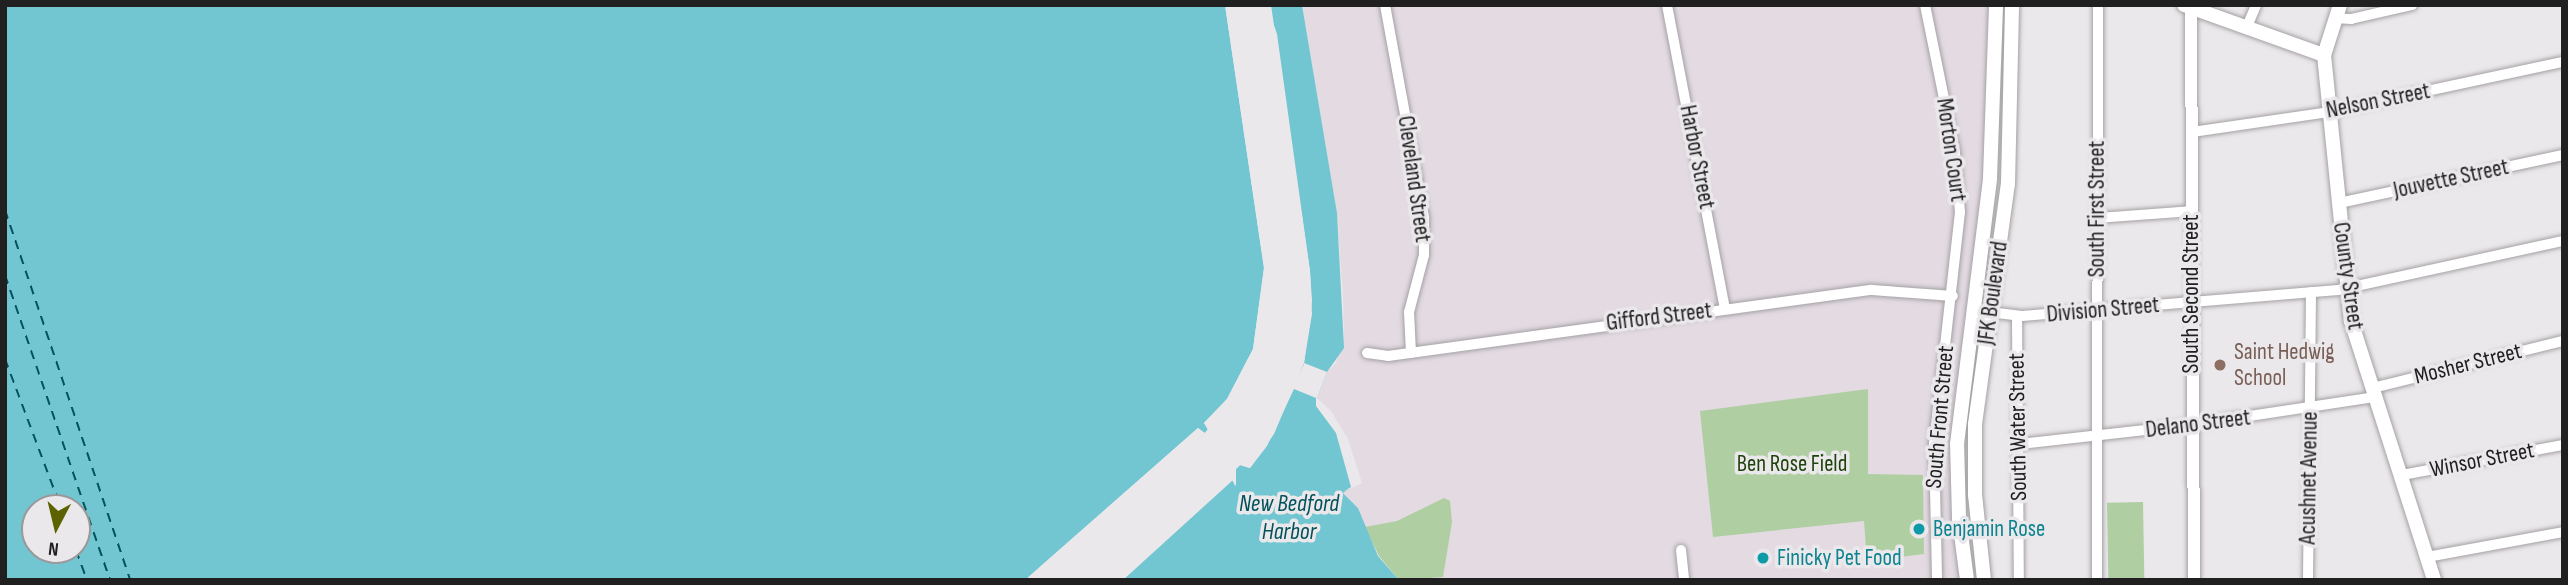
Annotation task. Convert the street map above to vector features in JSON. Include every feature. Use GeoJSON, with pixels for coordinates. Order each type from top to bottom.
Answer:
{"type":"FeatureCollection","features":[{"type":"Feature","properties":{"kind":"main road","name":"JFK Boulevard"},"geometry":{"type":"LineString","coordinates":[[1967,580],[1958,506],[1957,444],[1993,144],[1996,5]]}},
{"type":"Feature","properties":{"kind":"main road","name":"JFK Boulevard"},"geometry":{"type":"LineString","coordinates":[[1984,580],[1975,443],[2011,150],[2012,5]]}},
{"type":"Feature","properties":{"kind":"main road"},"geometry":{"type":"LineString","coordinates":[[2187,7],[2324,55]]}},
{"type":"Feature","properties":{"kind":"main road","name":"County Street"},"geometry":{"type":"LineString","coordinates":[[2337,11],[2324,55],[2351,321],[2434,580]]}},
{"type":"Feature","properties":{"kind":"street","name":"Cleveland Street"},"geometry":{"type":"LineString","coordinates":[[1385,5],[1423,218],[1424,255],[1409,312],[1410,353]]}},
{"type":"Feature","properties":{"kind":"street","name":"Harbor Street"},"geometry":{"type":"LineString","coordinates":[[1667,5],[1725,309]]}},
{"type":"Feature","properties":{"kind":"street","name":"Morton Court"},"geometry":{"type":"LineString","coordinates":[[1925,5],[1959,183],[1960,233],[1953,296]]}},
{"type":"Feature","properties":{"kind":"street","name":"South First Street"},"geometry":{"type":"LineString","coordinates":[[2097,580],[2100,436],[2096,218],[2098,5]]}},
{"type":"Feature","properties":{"kind":"street"},"geometry":{"type":"LineString","coordinates":[[2246,29],[2256,5]]}},
{"type":"Feature","properties":{"kind":"street"},"geometry":{"type":"LineString","coordinates":[[2337,11],[2351,19],[2412,5]]}},
{"type":"Feature","properties":{"kind":"street","name":"South Second Street"},"geometry":{"type":"LineString","coordinates":[[2187,7],[2192,132],[2190,425],[2194,580]]}},
{"type":"Feature","properties":{"kind":"street","name":"Nelson Street"},"geometry":{"type":"LineString","coordinates":[[2192,132],[2329,112],[2563,62]]}},
{"type":"Feature","properties":{"kind":"street","name":"Jouvette Street"},"geometry":{"type":"LineString","coordinates":[[2339,203],[2563,155]]}},
{"type":"Feature","properties":{"kind":"street"},"geometry":{"type":"LineString","coordinates":[[2096,218],[2192,211]]}},
{"type":"Feature","properties":{"kind":"street","name":"Division Street"},"geometry":{"type":"LineString","coordinates":[[1973,310],[2017,316],[2311,292],[2348,287],[2563,240]]}},
{"type":"Feature","properties":{"kind":"street","name":"Gifford Street"},"geometry":{"type":"LineString","coordinates":[[1367,353],[1410,353],[1872,290],[1953,296]]}},
{"type":"Feature","properties":{"kind":"street","name":"Acushnet Avenue"},"geometry":{"type":"LineString","coordinates":[[2308,580],[2311,292]]}},
{"type":"Feature","properties":{"kind":"street","name":"South Front Street"},"geometry":{"type":"LineString","coordinates":[[1937,580],[1934,444],[1953,296]]}},
{"type":"Feature","properties":{"kind":"street","name":"South Water Street"},"geometry":{"type":"LineString","coordinates":[[2017,316],[2019,580]]}},
{"type":"Feature","properties":{"kind":"street","name":"Mosher Street"},"geometry":{"type":"LineString","coordinates":[[2374,393],[2563,341]]}},
{"type":"Feature","properties":{"kind":"street","name":"Delano Street"},"geometry":{"type":"LineString","coordinates":[[2020,444],[2310,409],[2374,393]]}},
{"type":"Feature","properties":{"kind":"street","name":"Winsor Street"},"geometry":{"type":"LineString","coordinates":[[2402,475],[2563,445]]}},
{"type":"Feature","properties":{"kind":"street"},"geometry":{"type":"LineString","coordinates":[[2427,557],[2563,532]]}},
{"type":"Feature","properties":{"kind":"street"},"geometry":{"type":"LineString","coordinates":[[1681,550],[1684,580]]}},
{"type":"Feature","properties":{"kind":"shaded area"},"geometry":{"type":"Polygon","coordinates":[[[1302,5],[1996,5],[1996,78],[1960,402],[1967,580],[1399,580],[1368,537],[1358,508],[1343,492],[1316,398],[1327,372],[1336,363],[1344,336],[1343,296],[1337,213],[1302,5]]]}},
{"type":"Feature","properties":{"kind":"green space","name":"Ben Rose Field"},"geometry":{"type":"Polygon","coordinates":[[[1868,389],[1868,474],[1923,475],[1924,554],[1867,561],[1864,521],[1713,537],[1700,411],[1868,389]]]}},
{"type":"Feature","properties":{"kind":"green space"},"geometry":{"type":"Polygon","coordinates":[[[1444,498],[1450,501],[1452,522],[1443,577],[1399,580],[1379,556],[1365,527],[1397,521],[1444,498]]]}},
{"type":"Feature","properties":{"kind":"green space"},"geometry":{"type":"Polygon","coordinates":[[[2143,502],[2144,580],[2108,580],[2107,503],[2143,502]]]}},
{"type":"Feature","properties":{"kind":"water"},"geometry":{"type":"Polygon","coordinates":[[[5,5],[1225,5],[1264,268],[1253,349],[1227,399],[1204,423],[1208,430],[1204,434],[1198,428],[1025,580],[5,580],[5,5]]]}},
{"type":"Feature","properties":{"kind":"water","name":"New Bedford Harbor"},"geometry":{"type":"Polygon","coordinates":[[[1271,5],[1302,5],[1337,213],[1344,348],[1327,372],[1317,398],[1328,413],[1358,483],[1343,493],[1358,508],[1378,556],[1399,580],[1123,580],[1233,480],[1235,486],[1236,469],[1240,465],[1250,468],[1274,434],[1304,363],[1312,301],[1310,271],[1271,5]]]}},
{"type":"Feature","properties":{"kind":"pier"},"geometry":{"type":"Polygon","coordinates":[[[1225,5],[1240,67],[1267,268],[1266,306],[1257,350],[1230,401],[1209,424],[1212,430],[1207,436],[1198,433],[1025,580],[1198,428],[1205,433],[1208,429],[1204,423],[1227,399],[1253,349],[1264,268],[1225,5]]]}},
{"type":"Feature","properties":{"kind":"pier"},"geometry":{"type":"Polygon","coordinates":[[[1267,5],[1277,34],[1310,271],[1312,314],[1304,363],[1327,372],[1317,398],[1331,411],[1348,439],[1362,483],[1343,492],[1351,487],[1336,433],[1316,406],[1316,398],[1294,389],[1267,446],[1250,468],[1240,465],[1236,469],[1236,486],[1232,480],[1119,580],[1149,548],[1235,477],[1234,467],[1241,461],[1249,465],[1271,432],[1304,364],[1300,364],[1308,314],[1307,271],[1267,5]]]}},
{"type":"Feature","properties":{"kind":"ferry route"},"geometry":{"type":"LineString","coordinates":[[5,210],[130,580]]}},
{"type":"Feature","properties":{"kind":"ferry route"},"geometry":{"type":"LineString","coordinates":[[5,275],[110,580]]}},
{"type":"Feature","properties":{"kind":"ferry route"},"geometry":{"type":"LineString","coordinates":[[5,359],[56,494]]}},
{"type":"Feature","properties":{"kind":"ferry route"},"geometry":{"type":"LineString","coordinates":[[81,564],[87,580]]}},
{"type":"Feature","properties":{"kind":"place","name":"Saint Hedwig School"},"geometry":{"type":"Point","coordinates":[2220,365]}},
{"type":"Feature","properties":{"kind":"place","name":"Benjamin Rose"},"geometry":{"type":"Point","coordinates":[1919,529]}},
{"type":"Feature","properties":{"kind":"place","name":"Finicky Pet Food"},"geometry":{"type":"Point","coordinates":[1763,558]}}]}
